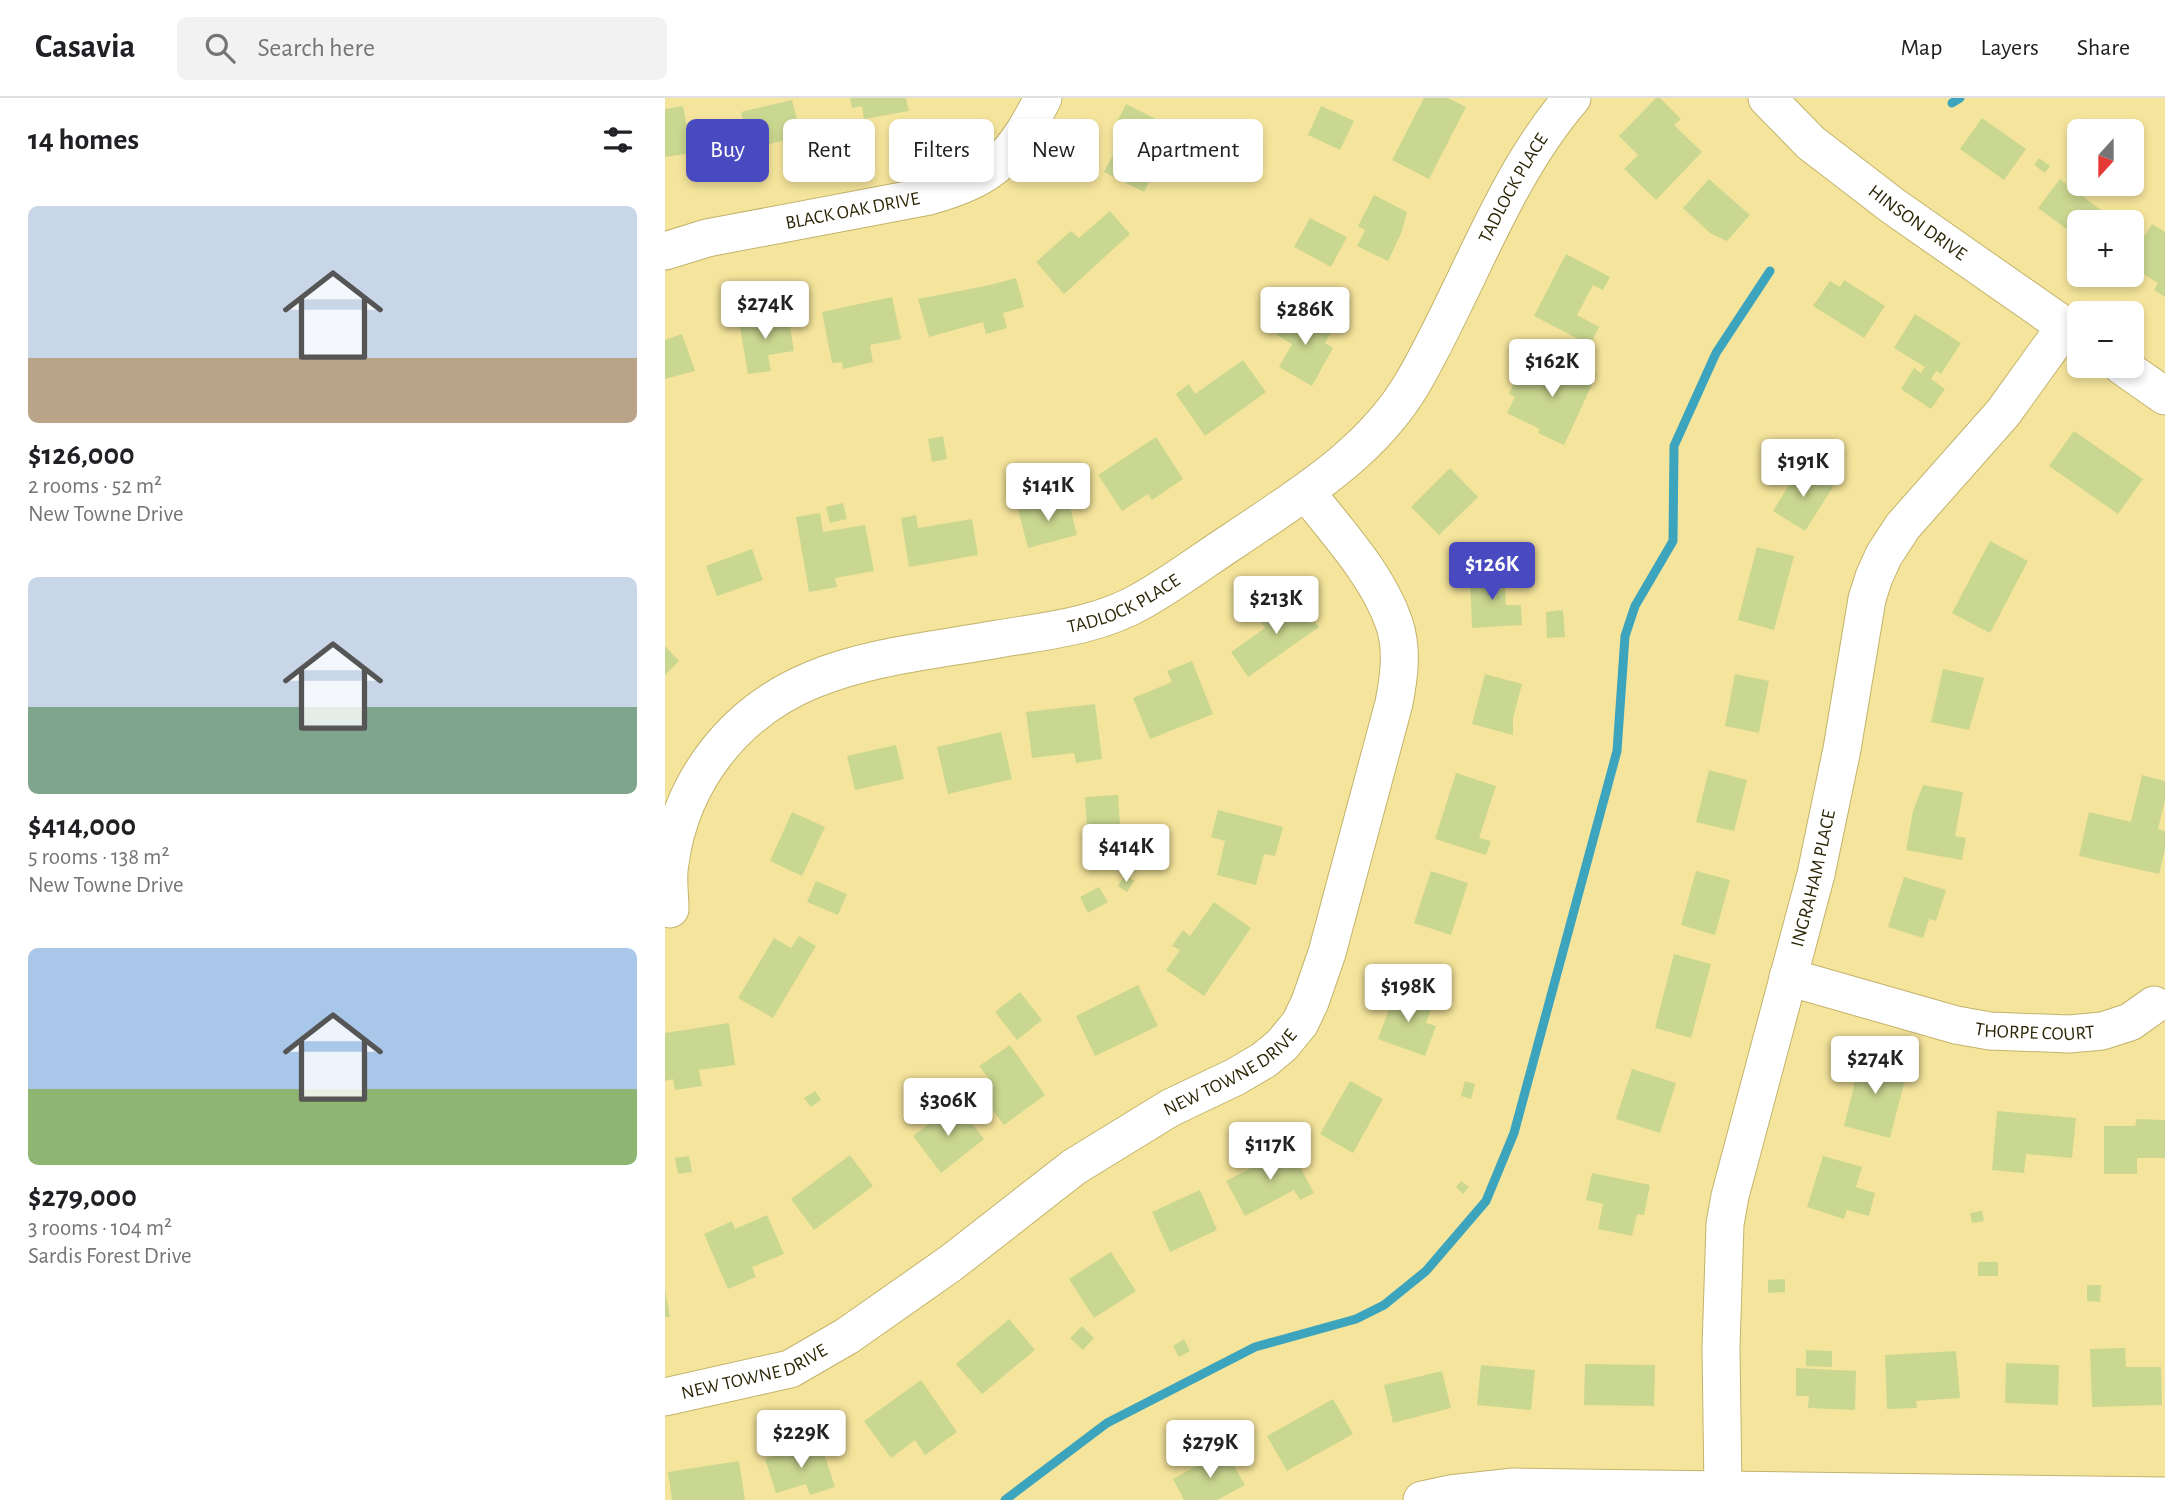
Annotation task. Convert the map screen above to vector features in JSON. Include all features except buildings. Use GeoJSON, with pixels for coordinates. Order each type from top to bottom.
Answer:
{"type":"FeatureCollection","features":[{"type":"Feature","properties":{"kind":"street","name":"BLACK OAK DRIVE"},"geometry":{"type":"LineString","coordinates":[[665,251],[707,238],[929,196],[958,188],[979,179],[999,165],[1015,147],[1043,98]]}},
{"type":"Feature","properties":{"kind":"street","name":"TADLOCK PLACE"},"geometry":{"type":"LineString","coordinates":[[670,909],[669,865],[680,821],[698,779],[720,747],[766,704],[815,679],[855,666],[1075,626],[1141,602],[1306,492],[1373,436],[1411,385],[1532,150],[1572,98]]}},
{"type":"Feature","properties":{"kind":"street","name":"HINSON DRIVE"},"geometry":{"type":"LineString","coordinates":[[1767,98],[1811,143],[1893,206],[2067,328]]}},
{"type":"Feature","properties":{"kind":"street","name":"INGRAHAM PLACE"},"geometry":{"type":"LineString","coordinates":[[1723,1490],[1721,1348],[1725,1224],[1730,1196],[1817,874],[1842,749],[1867,598],[1884,555],[1903,526],[2067,338]]}},
{"type":"Feature","properties":{"kind":"street"},"geometry":{"type":"LineString","coordinates":[[2139,378],[2165,396]]}},
{"type":"Feature","properties":{"kind":"street","name":"NEW TOWNE DRIVE"},"geometry":{"type":"LineString","coordinates":[[665,1397],[790,1369],[847,1336],[951,1263],[1074,1167],[1170,1108],[1264,1060],[1282,1045],[1300,1023],[1327,953],[1394,703],[1400,670],[1395,624],[1385,603],[1363,566],[1306,492]]}},
{"type":"Feature","properties":{"kind":"street","name":"THORPE COURT"},"geometry":{"type":"LineString","coordinates":[[1788,977],[1956,1025],[1990,1031],[2069,1034],[2102,1031],[2130,1022],[2154,1005]]}},
{"type":"Feature","properties":{"kind":"street"},"geometry":{"type":"LineString","coordinates":[[1422,1500],[1514,1487],[1556,1493],[1723,1490],[2165,1496]]}},
{"type":"Feature","properties":{"kind":"waterway"},"geometry":{"type":"LineString","coordinates":[[1952,103],[1960,98]]}},
{"type":"Feature","properties":{"kind":"waterway"},"geometry":{"type":"LineString","coordinates":[[1005,1500],[1107,1423],[1255,1347],[1356,1319],[1384,1305],[1426,1271],[1486,1201],[1514,1133],[1617,751],[1625,636],[1635,606],[1673,541],[1674,446],[1716,353],[1770,271]]}}]}
